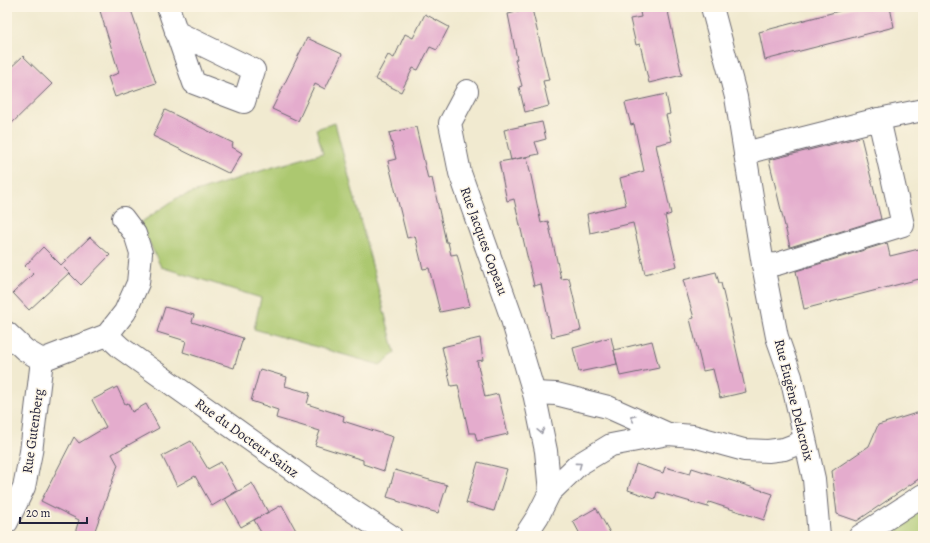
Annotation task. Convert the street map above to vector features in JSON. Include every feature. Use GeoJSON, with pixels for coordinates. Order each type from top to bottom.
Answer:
{"type":"FeatureCollection","features":[{"type":"Feature","properties":{"kind":"street"},"geometry":{"type":"LineString","coordinates":[[168,7],[176,32]]}},
{"type":"Feature","properties":{"kind":"street","name":"Rue Eugène Delacroix"},"geometry":{"type":"LineString","coordinates":[[714,8],[736,98],[763,265],[777,337],[791,377],[814,479],[819,536]]}},
{"type":"Feature","properties":{"kind":"street","name":"Rue Jacques Copeau"},"geometry":{"type":"LineString","coordinates":[[467,91],[450,123],[460,174],[511,316],[534,393],[546,451],[550,492]]}},
{"type":"Feature","properties":{"kind":"street"},"geometry":{"type":"LineString","coordinates":[[745,153],[879,119],[923,110]]}},
{"type":"Feature","properties":{"kind":"street"},"geometry":{"type":"LineString","coordinates":[[763,265],[777,264],[903,225],[879,119]]}},
{"type":"Feature","properties":{"kind":"street"},"geometry":{"type":"LineString","coordinates":[[7,333],[25,350],[42,360],[107,334],[125,312],[138,283],[142,253],[135,234],[123,218]]}},
{"type":"Feature","properties":{"kind":"street","name":"Rue du Docteur Sainz"},"geometry":{"type":"LineString","coordinates":[[107,334],[121,348],[318,488],[390,536]]}},
{"type":"Feature","properties":{"kind":"street","name":"Rue Gutenberg"},"geometry":{"type":"LineString","coordinates":[[7,522],[24,487],[34,432],[42,360]]}},
{"type":"Feature","properties":{"kind":"street"},"geometry":{"type":"LineString","coordinates":[[534,393],[556,394],[608,407],[668,434]]}},
{"type":"Feature","properties":{"kind":"street"},"geometry":{"type":"LineString","coordinates":[[525,536],[538,516],[550,492],[578,465],[610,446],[668,434],[693,436],[744,450],[768,451],[784,449],[805,441]]}},
{"type":"Feature","properties":{"kind":"street"},"geometry":{"type":"LineString","coordinates":[[860,536],[923,495]]}},
{"type":"Feature","properties":{"kind":"green space"},"geometry":{"type":"Polygon","coordinates":[[[335,123],[395,353],[380,365],[254,329],[261,298],[161,267],[140,223],[177,198],[270,168],[323,153],[316,129],[335,123]]]}},
{"type":"Feature","properties":{"kind":"green space"},"geometry":{"type":"Polygon","coordinates":[[[923,507],[923,536],[878,536],[923,507]]]}},
{"type":"Feature","properties":{"kind":"building"},"geometry":{"type":"Polygon","coordinates":[[[112,7],[130,7],[156,83],[115,97],[108,77],[119,73],[100,11],[112,7]]]}},
{"type":"Feature","properties":{"kind":"building"},"geometry":{"type":"Polygon","coordinates":[[[639,7],[667,7],[682,75],[649,83],[640,44],[636,45],[630,19],[641,17],[639,7]]]}},
{"type":"Feature","properties":{"kind":"building"},"geometry":{"type":"Polygon","coordinates":[[[854,7],[890,7],[894,27],[765,60],[759,32],[854,7]]]}},
{"type":"Feature","properties":{"kind":"building"},"geometry":{"type":"Polygon","coordinates":[[[532,9],[549,80],[543,81],[549,106],[525,112],[519,87],[522,86],[515,60],[517,59],[508,14],[532,9]]]}},
{"type":"Feature","properties":{"kind":"building"},"geometry":{"type":"Polygon","coordinates":[[[425,14],[449,27],[437,50],[430,47],[418,70],[413,68],[401,92],[375,79],[388,55],[394,58],[405,34],[413,38],[425,14]]]}},
{"type":"Feature","properties":{"kind":"building"},"geometry":{"type":"Polygon","coordinates":[[[307,38],[342,54],[325,89],[315,84],[298,121],[272,109],[307,38]]]}},
{"type":"Feature","properties":{"kind":"building"},"geometry":{"type":"Polygon","coordinates":[[[23,56],[52,84],[7,128],[7,71],[23,56]]]}},
{"type":"Feature","properties":{"kind":"building"},"geometry":{"type":"Polygon","coordinates":[[[666,94],[670,114],[666,115],[672,141],[656,145],[671,214],[665,216],[677,266],[645,274],[633,223],[590,233],[587,214],[626,205],[620,178],[644,171],[634,124],[631,125],[625,103],[666,94]]]}},
{"type":"Feature","properties":{"kind":"building"},"geometry":{"type":"Polygon","coordinates":[[[165,110],[233,143],[232,147],[242,153],[230,174],[153,136],[165,110]]]}},
{"type":"Feature","properties":{"kind":"building"},"geometry":{"type":"Polygon","coordinates":[[[542,122],[546,139],[535,142],[539,154],[511,160],[504,130],[542,122]]]}},
{"type":"Feature","properties":{"kind":"building"},"geometry":{"type":"Polygon","coordinates":[[[416,127],[428,179],[432,178],[446,242],[448,242],[451,255],[457,254],[470,306],[440,312],[429,268],[423,269],[415,236],[407,238],[388,161],[396,159],[389,133],[416,127]]]}},
{"type":"Feature","properties":{"kind":"building"},"geometry":{"type":"Polygon","coordinates":[[[861,137],[881,219],[790,247],[769,160],[861,137]]]}},
{"type":"Feature","properties":{"kind":"building"},"geometry":{"type":"Polygon","coordinates":[[[527,157],[541,223],[548,221],[561,279],[569,278],[581,330],[552,337],[541,284],[534,286],[514,199],[507,201],[499,162],[527,157]]]}},
{"type":"Feature","properties":{"kind":"building"},"geometry":{"type":"Polygon","coordinates":[[[90,237],[110,255],[81,285],[69,273],[29,310],[13,293],[33,274],[25,266],[43,247],[61,265],[90,237]]]}},
{"type":"Feature","properties":{"kind":"building"},"geometry":{"type":"Polygon","coordinates":[[[887,243],[890,256],[923,248],[923,278],[804,309],[796,271],[887,243]]]}},
{"type":"Feature","properties":{"kind":"building"},"geometry":{"type":"Polygon","coordinates":[[[716,272],[719,283],[721,283],[746,392],[720,398],[713,369],[703,371],[690,319],[694,318],[683,280],[716,272]]]}},
{"type":"Feature","properties":{"kind":"building"},"geometry":{"type":"Polygon","coordinates":[[[165,307],[194,315],[192,322],[243,338],[234,368],[183,352],[186,341],[157,332],[165,307]]]}},
{"type":"Feature","properties":{"kind":"building"},"geometry":{"type":"Polygon","coordinates":[[[611,337],[617,364],[579,372],[573,348],[611,337]]]}},
{"type":"Feature","properties":{"kind":"building"},"geometry":{"type":"Polygon","coordinates":[[[480,338],[483,360],[477,361],[485,397],[498,394],[508,434],[477,441],[475,433],[469,433],[458,385],[451,386],[442,347],[480,338]]]}},
{"type":"Feature","properties":{"kind":"building"},"geometry":{"type":"Polygon","coordinates":[[[652,341],[659,368],[620,376],[614,350],[652,341]]]}},
{"type":"Feature","properties":{"kind":"building"},"geometry":{"type":"Polygon","coordinates":[[[260,369],[287,377],[285,386],[310,393],[307,404],[344,416],[343,421],[393,437],[384,471],[363,464],[363,460],[315,445],[320,431],[276,418],[278,410],[251,401],[260,369]]]}},
{"type":"Feature","properties":{"kind":"building"},"geometry":{"type":"Polygon","coordinates":[[[117,387],[125,404],[128,403],[132,412],[146,404],[159,428],[112,454],[118,465],[93,536],[74,536],[79,520],[41,501],[74,437],[79,443],[106,427],[92,400],[117,387]]]}},
{"type":"Feature","properties":{"kind":"building"},"geometry":{"type":"Polygon","coordinates":[[[923,411],[923,476],[857,521],[837,514],[832,471],[869,446],[878,425],[923,411]]]}},
{"type":"Feature","properties":{"kind":"building"},"geometry":{"type":"Polygon","coordinates":[[[191,441],[208,469],[221,462],[237,491],[212,506],[195,476],[177,486],[162,456],[191,441]]]}},
{"type":"Feature","properties":{"kind":"building"},"geometry":{"type":"Polygon","coordinates":[[[478,462],[507,469],[494,511],[466,503],[478,462]]]}},
{"type":"Feature","properties":{"kind":"building"},"geometry":{"type":"Polygon","coordinates":[[[636,464],[663,473],[665,467],[690,474],[692,468],[773,494],[764,520],[709,502],[708,507],[657,492],[655,499],[628,490],[636,464]]]}},
{"type":"Feature","properties":{"kind":"building"},"geometry":{"type":"Polygon","coordinates":[[[395,470],[447,485],[438,513],[387,497],[395,470]]]}},
{"type":"Feature","properties":{"kind":"building"},"geometry":{"type":"Polygon","coordinates":[[[252,483],[268,512],[241,527],[225,499],[252,483]]]}},
{"type":"Feature","properties":{"kind":"building"},"geometry":{"type":"Polygon","coordinates":[[[282,505],[299,536],[263,536],[254,520],[282,505]]]}},
{"type":"Feature","properties":{"kind":"building"},"geometry":{"type":"Polygon","coordinates":[[[596,508],[612,536],[581,536],[573,521],[596,508]]]}}]}
